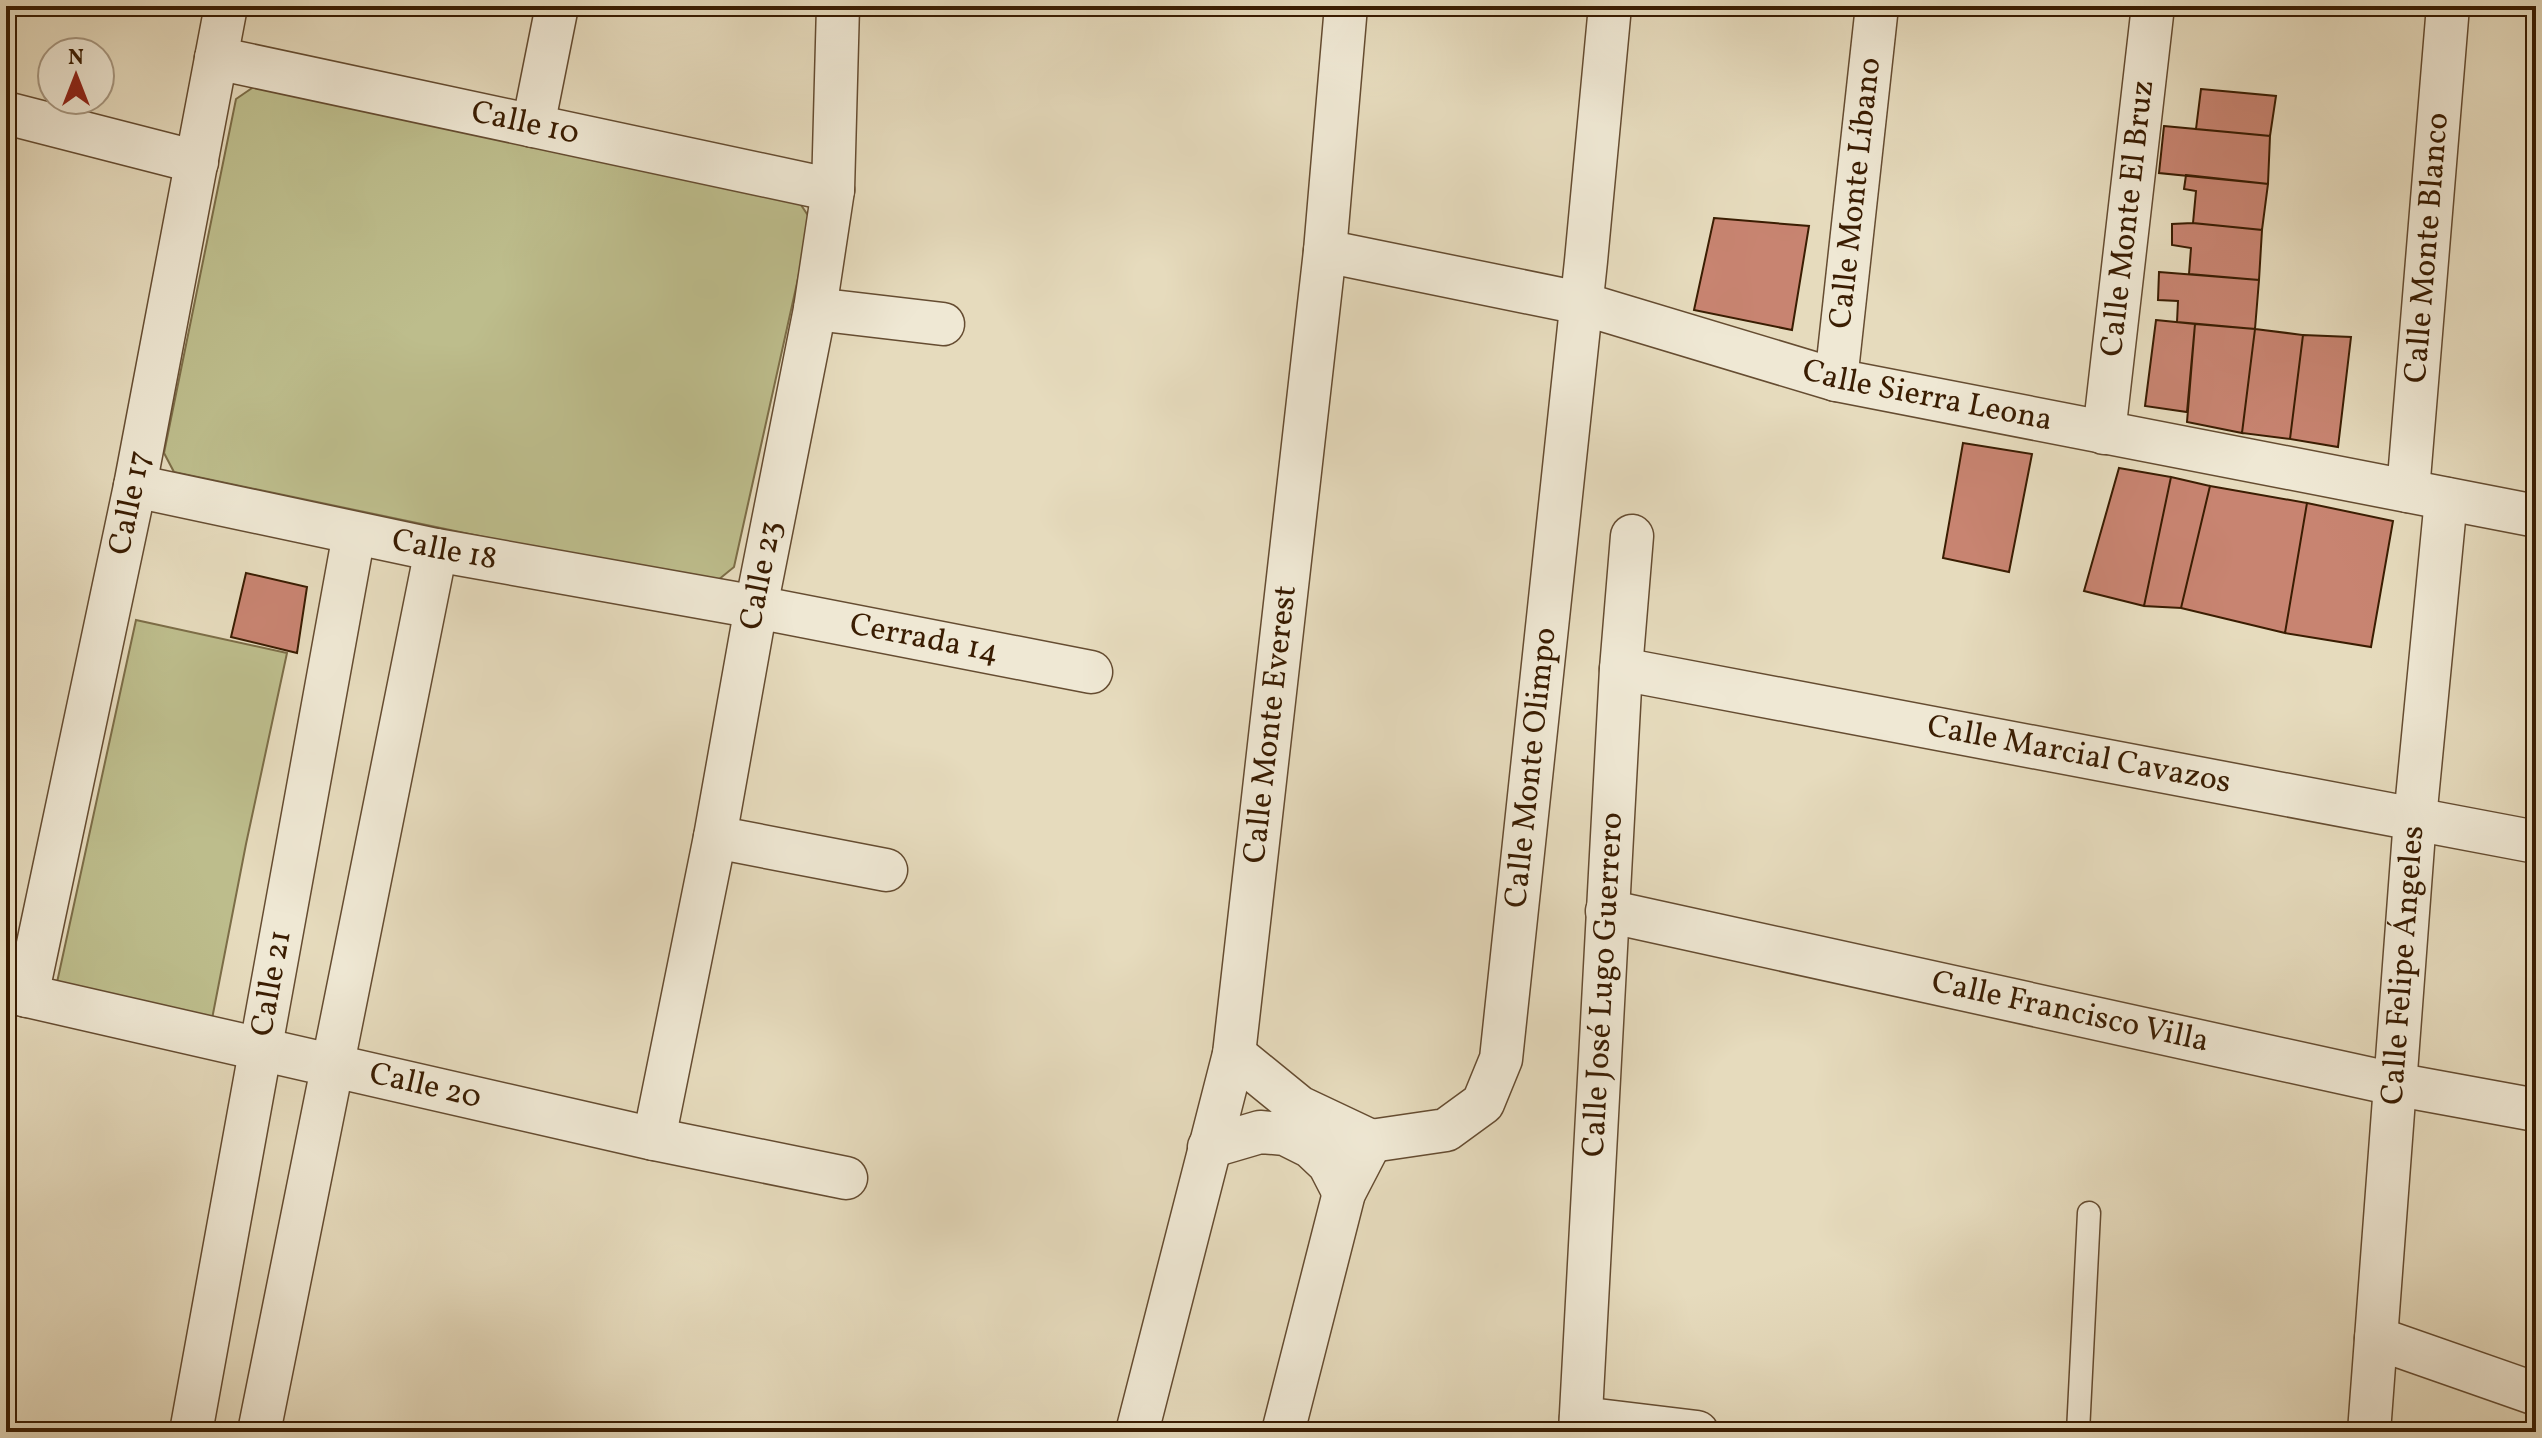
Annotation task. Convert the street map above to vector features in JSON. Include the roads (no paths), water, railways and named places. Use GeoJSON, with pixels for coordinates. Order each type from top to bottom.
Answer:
{"type":"FeatureCollection","features":[{"type":"Feature","properties":{"kind":"street","name":"Calle 17"},"geometry":{"type":"LineString","coordinates":[[16,994],[135,486],[226,6]]}},
{"type":"Feature","properties":{"kind":"street"},"geometry":{"type":"LineString","coordinates":[[533,126],[557,6]]}},
{"type":"Feature","properties":{"kind":"street","name":"Calle 23"},"geometry":{"type":"LineString","coordinates":[[654,1139],[815,309],[833,190],[838,6]]}},
{"type":"Feature","properties":{"kind":"street","name":"Calle Monte Everest"},"geometry":{"type":"LineString","coordinates":[[1137,1432],[1234,1054],[1325,251],[1346,6]]}},
{"type":"Feature","properties":{"kind":"street","name":"Calle Monte Olimpo"},"geometry":{"type":"LineString","coordinates":[[1371,1141],[1446,1130],[1483,1103],[1501,1059],[1610,6]]}},
{"type":"Feature","properties":{"kind":"street","name":"Calle Monte Líbano"},"geometry":{"type":"LineString","coordinates":[[1836,380],[1877,6]]}},
{"type":"Feature","properties":{"kind":"street","name":"Calle Monte El Bruz"},"geometry":{"type":"LineString","coordinates":[[2104,433],[2153,6]]}},
{"type":"Feature","properties":{"kind":"street","name":"Calle Monte Blanco"},"geometry":{"type":"LineString","coordinates":[[2427,495],[2448,6]]}},
{"type":"Feature","properties":{"kind":"street","name":"Calle 10"},"geometry":{"type":"LineString","coordinates":[[216,58],[833,190]]}},
{"type":"Feature","properties":{"kind":"street"},"geometry":{"type":"LineString","coordinates":[[6,113],[197,162]]}},
{"type":"Feature","properties":{"kind":"street","name":"Calle Sierra Leona"},"geometry":{"type":"LineString","coordinates":[[1325,251],[1580,303],[1836,380],[2536,516]]}},
{"type":"Feature","properties":{"kind":"street"},"geometry":{"type":"LineString","coordinates":[[815,309],[943,324]]}},
{"type":"Feature","properties":{"kind":"street","name":"Calle 18"},"geometry":{"type":"LineString","coordinates":[[135,486],[436,550],[756,607]]}},
{"type":"Feature","properties":{"kind":"street","name":"Calle Felipe Ángeles"},"geometry":{"type":"LineString","coordinates":[[2369,1432],[2415,819],[2427,495]]}},
{"type":"Feature","properties":{"kind":"street","name":"Calle 21"},"geometry":{"type":"LineString","coordinates":[[191,1432],[354,534]]}},
{"type":"Feature","properties":{"kind":"street","name":"Calle José Lugo Guerrero"},"geometry":{"type":"LineString","coordinates":[[1580,1425],[1621,669],[1632,536]]}},
{"type":"Feature","properties":{"kind":"street"},"geometry":{"type":"LineString","coordinates":[[259,1432],[436,550]]}},
{"type":"Feature","properties":{"kind":"street","name":"Cerrada 14"},"geometry":{"type":"LineString","coordinates":[[756,607],[1091,672]]}},
{"type":"Feature","properties":{"kind":"street","name":"Calle Marcial Cavazos"},"geometry":{"type":"LineString","coordinates":[[1621,669],[2536,842]]}},
{"type":"Feature","properties":{"kind":"street"},"geometry":{"type":"LineString","coordinates":[[715,837],[886,870]]}},
{"type":"Feature","properties":{"kind":"street","name":"Calle Francisco Villa"},"geometry":{"type":"LineString","coordinates":[[1607,911],[2394,1084],[2536,1110]]}},
{"type":"Feature","properties":{"kind":"street","name":"Calle 20"},"geometry":{"type":"LineString","coordinates":[[16,994],[654,1139],[846,1178]]}},
{"type":"Feature","properties":{"kind":"street"},"geometry":{"type":"LineString","coordinates":[[1234,1054],[1299,1107],[1371,1141],[1344,1193],[1283,1432]]}},
{"type":"Feature","properties":{"kind":"street"},"geometry":{"type":"LineString","coordinates":[[1209,1147],[1260,1132],[1285,1134],[1311,1147],[1329,1164],[1344,1193]]}},
{"type":"Feature","properties":{"kind":"street"},"geometry":{"type":"LineString","coordinates":[[2376,1338],[2536,1394]]}},
{"type":"Feature","properties":{"kind":"street"},"geometry":{"type":"LineString","coordinates":[[1580,1425],[1697,1432]]}},
{"type":"Feature","properties":{"kind":"lane"},"geometry":{"type":"LineString","coordinates":[[2078,1432],[2089,1213]]}}]}
